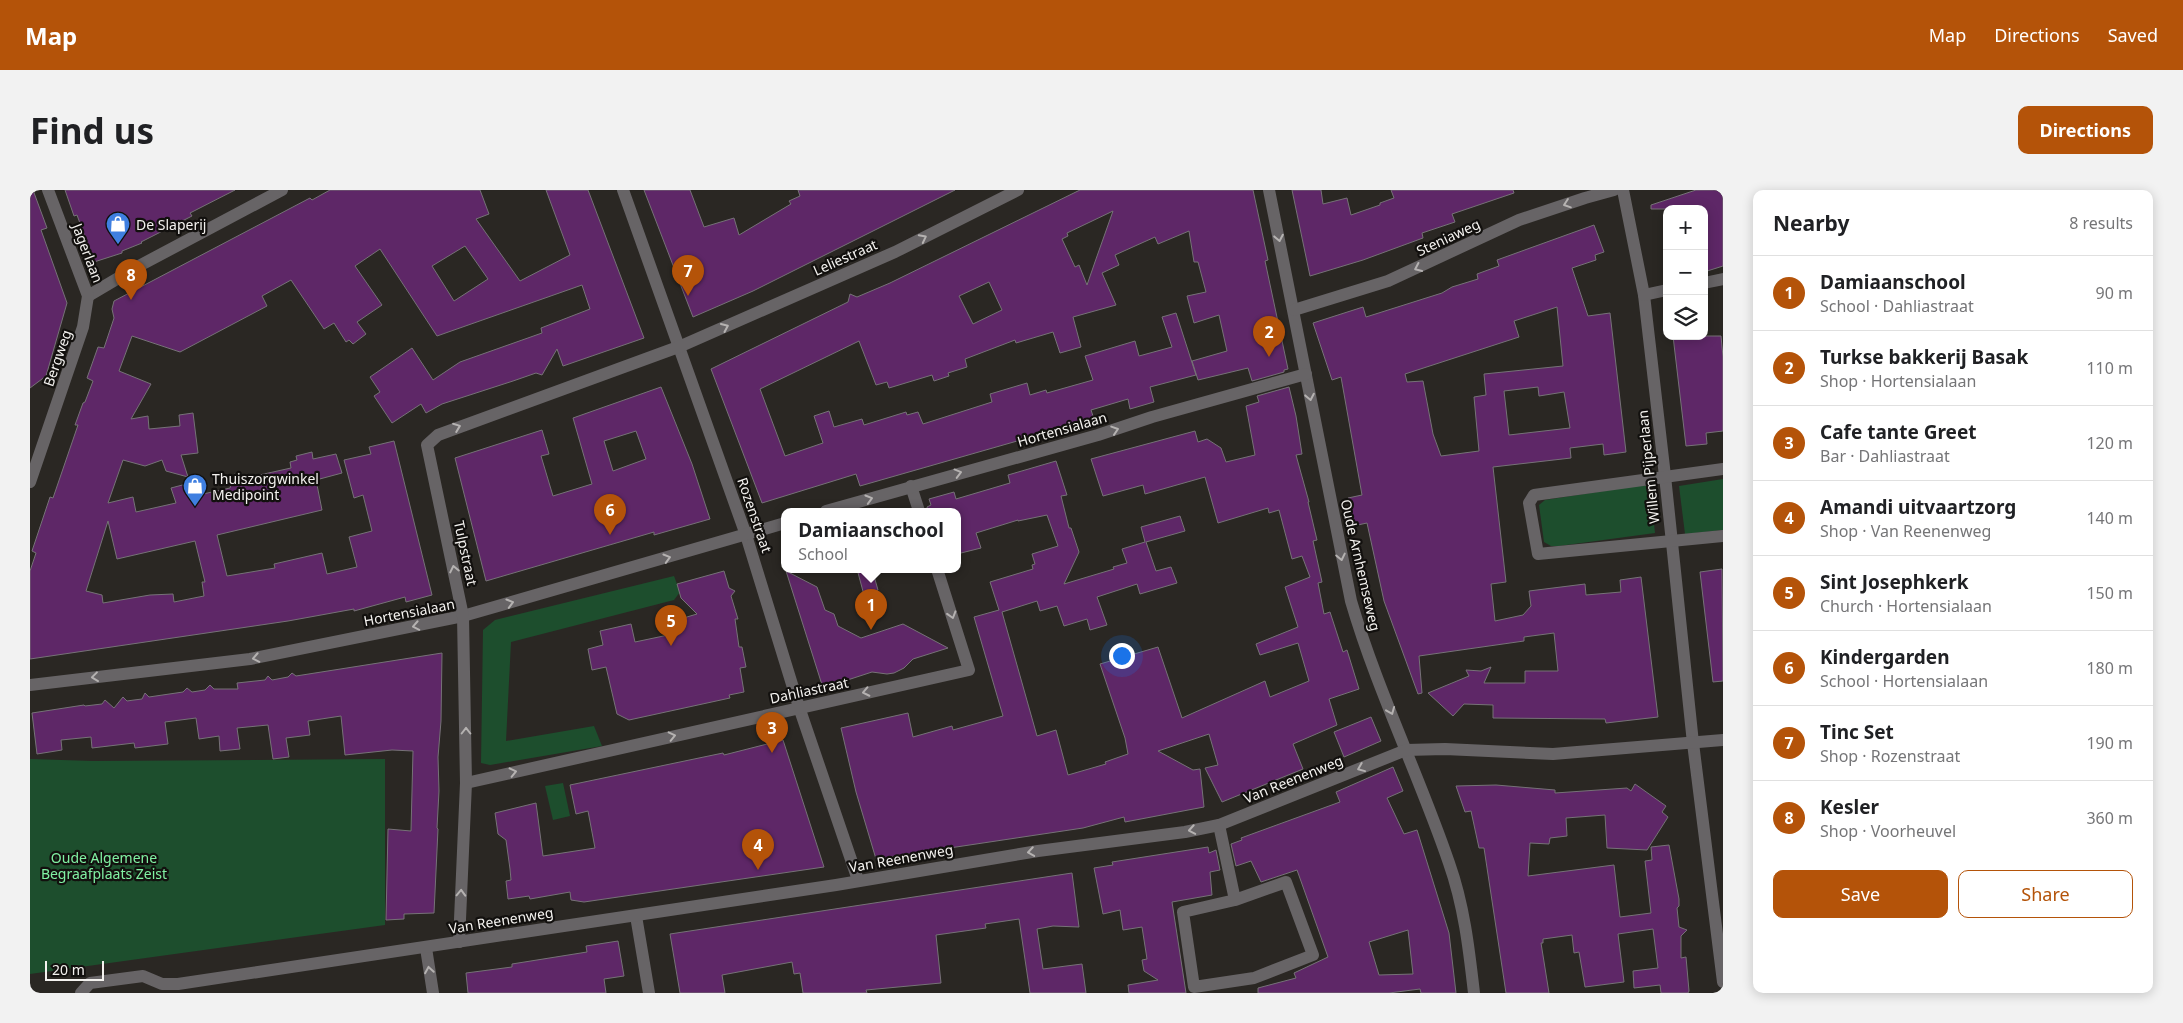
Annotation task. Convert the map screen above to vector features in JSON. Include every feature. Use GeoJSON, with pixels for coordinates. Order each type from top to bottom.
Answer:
{"type":"FeatureCollection","features":[{"type":"Feature","properties":{"kind":"street","name":"Jagerlaan"},"geometry":{"type":"LineString","coordinates":[[48,190],[88,296],[83,327]]}},
{"type":"Feature","properties":{"kind":"street"},"geometry":{"type":"LineString","coordinates":[[88,296],[137,267],[282,190]]}},
{"type":"Feature","properties":{"kind":"street","name":"Rozenstraat"},"geometry":{"type":"LineString","coordinates":[[623,190],[681,346],[746,535],[799,707],[858,880]]}},
{"type":"Feature","properties":{"kind":"street","name":"Leliestraat"},"geometry":{"type":"LineString","coordinates":[[681,346],[895,252],[1018,190]]}},
{"type":"Feature","properties":{"kind":"street","name":"Oude Arnhemseweg"},"geometry":{"type":"LineString","coordinates":[[1269,190],[1351,601],[1364,644],[1450,864],[1462,912],[1474,993]]}},
{"type":"Feature","properties":{"kind":"street","name":"Steniaweg"},"geometry":{"type":"LineString","coordinates":[[1294,310],[1388,281],[1519,220],[1614,190]]}},
{"type":"Feature","properties":{"kind":"street","name":"Willem Pijperlaan"},"geometry":{"type":"LineString","coordinates":[[1624,190],[1644,295],[1693,743],[1723,982]]}},
{"type":"Feature","properties":{"kind":"street"},"geometry":{"type":"LineString","coordinates":[[1708,282],[1723,279]]}},
{"type":"Feature","properties":{"kind":"street"},"geometry":{"type":"LineString","coordinates":[[1644,295],[1663,291]]}},
{"type":"Feature","properties":{"kind":"street","name":"Bergweg"},"geometry":{"type":"LineString","coordinates":[[30,482],[34,459],[83,327]]}},
{"type":"Feature","properties":{"kind":"street","name":"Tulpstraat"},"geometry":{"type":"LineString","coordinates":[[459,942],[466,784],[464,616],[428,445],[438,435],[681,346]]}},
{"type":"Feature","properties":{"kind":"street","name":"Hortensialaan"},"geometry":{"type":"LineString","coordinates":[[836,508],[1098,436],[1152,418],[1306,374]]}},
{"type":"Feature","properties":{"kind":"street"},"geometry":{"type":"LineString","coordinates":[[1723,469],[1534,495],[1529,503],[1538,554],[1671,543],[1723,536]]}},
{"type":"Feature","properties":{"kind":"street"},"geometry":{"type":"LineString","coordinates":[[911,486],[918,508]]}},
{"type":"Feature","properties":{"kind":"street","name":"Hortensialaan"},"geometry":{"type":"LineString","coordinates":[[30,685],[250,659],[464,616],[781,524]]}},
{"type":"Feature","properties":{"kind":"street","name":"Dahliastraat"},"geometry":{"type":"LineString","coordinates":[[466,784],[969,670],[938,573]]}},
{"type":"Feature","properties":{"kind":"street","name":"Van Reenenweg"},"geometry":{"type":"LineString","coordinates":[[81,993],[90,983],[143,976],[162,984],[178,984],[636,916],[1038,850],[1218,825],[1406,750],[1445,749],[1553,754],[1723,740]]}},
{"type":"Feature","properties":{"kind":"street"},"geometry":{"type":"LineString","coordinates":[[1218,825],[1235,900]]}},
{"type":"Feature","properties":{"kind":"street"},"geometry":{"type":"LineString","coordinates":[[1286,882],[1313,955],[1254,978],[1194,987],[1183,912],[1235,900],[1286,882]]}},
{"type":"Feature","properties":{"kind":"street"},"geometry":{"type":"LineString","coordinates":[[636,916],[649,993]]}},
{"type":"Feature","properties":{"kind":"street"},"geometry":{"type":"LineString","coordinates":[[426,948],[433,993]]}},
{"type":"Feature","properties":{"kind":"green space"},"geometry":{"type":"Polygon","coordinates":[[[1723,479],[1723,530],[1685,534],[1679,486],[1723,479]]]}},
{"type":"Feature","properties":{"kind":"green space"},"geometry":{"type":"Polygon","coordinates":[[[1636,486],[1650,486],[1655,533],[1559,546],[1551,546],[1544,542],[1539,505],[1545,500],[1636,486]]]}},
{"type":"Feature","properties":{"kind":"green space"},"geometry":{"type":"Polygon","coordinates":[[[674,576],[680,592],[674,600],[511,642],[506,741],[594,726],[602,746],[490,765],[481,763],[483,630],[495,620],[674,576]]]}},
{"type":"Feature","properties":{"kind":"green space","name":"Oude Algemene Begraafplaats Zeist"},"geometry":{"type":"Polygon","coordinates":[[[30,759],[93,761],[385,759],[385,925],[30,974],[30,759]]]}},
{"type":"Feature","properties":{"kind":"green space"},"geometry":{"type":"Polygon","coordinates":[[[563,783],[570,816],[553,820],[545,786],[563,783]]]}},
{"type":"Feature","properties":{"kind":"building"},"geometry":{"type":"Polygon","coordinates":[[[30,190],[33,190],[47,228],[41,230],[67,303],[46,376],[30,388],[30,190]]]}},
{"type":"Feature","properties":{"kind":"building"},"geometry":{"type":"Polygon","coordinates":[[[65,190],[235,190],[190,213],[192,216],[142,243],[122,251],[122,253],[94,262],[77,215],[74,216],[65,190]]]}},
{"type":"Feature","properties":{"kind":"building"},"geometry":{"type":"Polygon","coordinates":[[[330,190],[480,190],[489,214],[476,219],[520,281],[570,255],[546,190],[588,190],[644,338],[563,366],[557,349],[542,375],[536,373],[442,404],[426,413],[421,404],[392,423],[374,396],[380,392],[370,377],[412,348],[433,380],[460,362],[542,333],[541,328],[590,309],[582,285],[437,336],[380,249],[355,266],[382,305],[357,322],[366,334],[353,344],[349,340],[346,342],[334,323],[324,329],[291,280],[262,296],[267,306],[180,352],[132,336],[119,371],[151,384],[131,419],[148,416],[149,429],[180,426],[179,415],[193,413],[198,453],[181,455],[188,477],[166,471],[162,460],[145,466],[123,460],[108,503],[133,497],[136,512],[176,503],[171,488],[190,483],[194,496],[230,488],[234,474],[246,478],[291,468],[290,462],[297,460],[296,456],[312,452],[313,459],[336,454],[342,473],[316,480],[322,510],[217,535],[227,576],[275,568],[274,564],[322,553],[327,574],[357,567],[349,537],[372,531],[363,495],[354,498],[344,460],[371,454],[369,447],[394,441],[432,595],[406,602],[405,597],[354,611],[354,609],[288,621],[30,659],[30,571],[36,553],[32,551],[50,497],[53,498],[78,425],[75,425],[93,381],[87,378],[98,347],[104,348],[114,318],[112,309],[114,301],[310,198],[312,200],[330,190]],[[465,246],[432,266],[454,301],[488,279],[465,246]],[[108,521],[86,591],[102,595],[103,603],[150,595],[173,594],[174,602],[204,596],[202,582],[205,582],[195,541],[117,559],[108,521]]]}},
{"type":"Feature","properties":{"kind":"building"},"geometry":{"type":"Polygon","coordinates":[[[644,190],[690,190],[704,227],[734,218],[739,235],[791,204],[789,201],[800,196],[798,190],[955,190],[753,291],[693,317],[644,190]]]}},
{"type":"Feature","properties":{"kind":"building"},"geometry":{"type":"Polygon","coordinates":[[[1080,190],[1253,190],[1268,260],[1265,261],[1288,369],[1284,370],[1284,372],[1252,381],[1248,368],[1198,380],[1192,361],[1227,351],[1219,315],[1194,323],[1187,296],[1206,292],[1198,262],[1194,262],[1189,231],[1158,244],[1155,237],[1115,255],[1119,265],[1102,273],[1116,305],[1073,317],[1081,347],[1060,353],[1053,332],[1016,343],[1015,340],[965,359],[967,367],[948,373],[949,376],[934,381],[932,375],[889,388],[887,382],[876,385],[859,341],[760,389],[785,456],[823,443],[814,416],[829,411],[834,427],[862,419],[864,425],[906,412],[907,415],[918,412],[923,424],[992,402],[990,394],[1027,383],[1030,395],[1046,390],[1047,393],[1093,380],[1085,356],[1135,341],[1139,356],[1172,347],[1162,317],[1176,313],[1196,375],[1150,387],[1154,402],[1130,409],[1128,399],[1091,410],[1094,419],[860,486],[856,474],[762,503],[711,369],[848,302],[850,294],[857,297],[890,283],[1080,190]],[[1113,211],[1067,233],[1068,236],[1062,239],[1075,267],[1079,265],[1087,285],[1096,259],[1113,211]],[[989,282],[959,296],[973,324],[1002,310],[989,282]]]}},
{"type":"Feature","properties":{"kind":"building"},"geometry":{"type":"Polygon","coordinates":[[[1292,190],[1321,190],[1323,204],[1347,198],[1351,215],[1394,198],[1391,190],[1513,190],[1514,193],[1452,214],[1455,222],[1422,233],[1423,238],[1363,260],[1310,276],[1292,190]]]}},
{"type":"Feature","properties":{"kind":"building"},"geometry":{"type":"Polygon","coordinates":[[[1696,190],[1723,190],[1723,266],[1708,271],[1708,205],[1663,205],[1663,209],[1651,209],[1651,205],[1696,190]]]}},
{"type":"Feature","properties":{"kind":"building"},"geometry":{"type":"Polygon","coordinates":[[[1594,225],[1604,252],[1595,255],[1596,260],[1572,268],[1588,316],[1610,313],[1626,452],[1604,455],[1603,444],[1570,448],[1571,458],[1493,467],[1506,582],[1491,584],[1495,621],[1523,615],[1531,606],[1529,591],[1585,584],[1586,595],[1621,592],[1620,580],[1641,577],[1658,717],[1606,723],[1605,719],[1493,718],[1493,705],[1464,704],[1453,716],[1428,693],[1469,676],[1466,670],[1481,671],[1491,667],[1484,683],[1525,683],[1525,671],[1558,671],[1554,633],[1524,637],[1524,641],[1419,656],[1422,693],[1418,694],[1384,601],[1367,523],[1353,526],[1348,498],[1362,495],[1341,377],[1332,380],[1313,323],[1363,307],[1366,317],[1442,293],[1452,287],[1478,279],[1477,274],[1499,266],[1497,260],[1594,225]],[[1557,307],[1514,321],[1519,337],[1405,374],[1407,382],[1423,381],[1433,434],[1441,456],[1479,451],[1474,397],[1486,395],[1484,374],[1563,366],[1557,307]],[[1538,387],[1504,391],[1509,435],[1570,428],[1564,392],[1539,396],[1538,387]]]}},
{"type":"Feature","properties":{"kind":"building"},"geometry":{"type":"Polygon","coordinates":[[[1708,336],[1721,336],[1723,357],[1723,431],[1706,433],[1707,444],[1686,446],[1673,340],[1708,340],[1708,336]]]}},
{"type":"Feature","properties":{"kind":"building"},"geometry":{"type":"Polygon","coordinates":[[[661,387],[692,464],[710,519],[654,535],[654,532],[486,581],[455,458],[542,430],[549,454],[541,456],[553,496],[592,484],[573,418],[661,387]],[[636,431],[604,441],[613,471],[646,459],[636,431]]]}},
{"type":"Feature","properties":{"kind":"building"},"geometry":{"type":"Polygon","coordinates":[[[1289,387],[1302,454],[1296,455],[1317,540],[1313,541],[1322,582],[1318,583],[1324,614],[1330,612],[1343,652],[1347,650],[1359,689],[1329,699],[1337,725],[1293,744],[1303,769],[1222,802],[1205,768],[1218,765],[1209,734],[1158,751],[1193,770],[1200,769],[1204,807],[1125,822],[1124,817],[1083,828],[876,859],[856,792],[841,728],[908,713],[913,737],[952,726],[953,730],[1003,716],[974,617],[999,610],[990,582],[1033,569],[1032,565],[1035,564],[1032,554],[1058,546],[1047,515],[1018,520],[976,533],[981,548],[961,553],[961,508],[927,508],[931,505],[929,499],[954,492],[956,499],[1010,483],[1008,475],[1056,461],[1067,495],[1061,496],[1069,528],[1071,528],[1079,552],[1064,584],[1114,569],[1113,567],[1127,563],[1122,549],[1145,542],[1141,527],[1180,516],[1185,531],[1146,542],[1156,571],[1171,567],[1177,583],[1140,594],[1137,584],[1097,597],[1107,625],[1090,630],[1087,619],[1064,626],[1057,606],[1040,611],[1037,601],[1002,612],[1037,736],[1056,730],[1068,775],[1106,764],[1105,762],[1128,754],[1125,738],[1100,664],[1158,647],[1182,718],[1265,681],[1270,697],[1309,681],[1298,643],[1260,655],[1256,644],[1298,627],[1285,587],[1310,577],[1302,556],[1292,559],[1279,510],[1269,513],[1268,508],[1218,523],[1205,477],[1145,494],[1143,485],[1103,496],[1091,459],[1195,431],[1198,442],[1207,439],[1221,448],[1226,462],[1255,455],[1246,406],[1259,402],[1257,396],[1289,387]]]}},
{"type":"Feature","properties":{"kind":"building"},"geometry":{"type":"Polygon","coordinates":[[[1722,569],[1723,681],[1713,682],[1700,572],[1722,569]]]}},
{"type":"Feature","properties":{"kind":"building"},"geometry":{"type":"Polygon","coordinates":[[[724,571],[729,588],[735,591],[731,596],[738,619],[735,619],[739,647],[742,647],[746,667],[740,668],[744,692],[729,695],[730,698],[629,720],[617,714],[606,667],[592,670],[588,649],[603,645],[600,631],[631,624],[635,642],[673,634],[670,622],[697,614],[681,598],[677,584],[724,571]]]}},
{"type":"Feature","properties":{"kind":"building"},"geometry":{"type":"Polygon","coordinates":[[[787,573],[817,587],[825,610],[834,614],[838,626],[861,638],[903,624],[948,648],[913,659],[904,668],[894,673],[872,672],[823,688],[787,573]]]}},
{"type":"Feature","properties":{"kind":"building"},"geometry":{"type":"Polygon","coordinates":[[[858,573],[873,573],[878,590],[864,595],[858,573]]]}},
{"type":"Feature","properties":{"kind":"building"},"geometry":{"type":"Polygon","coordinates":[[[442,653],[434,913],[404,914],[404,919],[386,920],[388,829],[411,831],[413,751],[392,750],[345,755],[341,716],[308,721],[310,735],[286,738],[289,757],[273,759],[268,725],[237,728],[240,749],[220,751],[219,736],[199,739],[196,718],[165,722],[168,744],[135,748],[134,743],[92,748],[91,737],[61,740],[62,750],[37,754],[32,713],[102,704],[105,700],[114,708],[123,697],[127,701],[142,699],[145,693],[149,697],[183,692],[187,688],[192,692],[205,690],[210,685],[214,689],[238,689],[237,683],[265,680],[268,676],[272,680],[288,677],[292,673],[296,676],[442,653]]]}},
{"type":"Feature","properties":{"kind":"building"},"geometry":{"type":"Polygon","coordinates":[[[1371,717],[1381,741],[1344,757],[1334,732],[1371,717]]]}},
{"type":"Feature","properties":{"kind":"building"},"geometry":{"type":"Polygon","coordinates":[[[783,740],[824,867],[584,902],[571,900],[570,892],[530,899],[529,896],[508,899],[506,881],[511,880],[506,840],[498,834],[495,813],[536,803],[543,856],[595,848],[588,811],[576,814],[570,785],[723,753],[724,755],[783,740]]]}},
{"type":"Feature","properties":{"kind":"building"},"geometry":{"type":"Polygon","coordinates":[[[1393,767],[1403,791],[1387,798],[1404,834],[1417,830],[1449,933],[1456,993],[1421,993],[1420,989],[1389,993],[1258,993],[1258,988],[1296,978],[1294,973],[1328,957],[1297,870],[1261,882],[1251,861],[1236,866],[1231,844],[1242,840],[1241,838],[1340,802],[1336,792],[1393,767]],[[1408,930],[1369,942],[1379,975],[1413,974],[1408,930]]]}},
{"type":"Feature","properties":{"kind":"building"},"geometry":{"type":"Polygon","coordinates":[[[1635,784],[1666,806],[1662,812],[1668,817],[1647,850],[1607,848],[1605,815],[1566,818],[1567,836],[1550,838],[1549,844],[1530,843],[1528,876],[1614,865],[1620,917],[1651,913],[1645,861],[1652,860],[1651,847],[1669,845],[1679,899],[1679,906],[1677,908],[1679,927],[1687,930],[1681,936],[1681,958],[1686,957],[1688,993],[1661,993],[1660,985],[1634,988],[1633,971],[1658,968],[1653,929],[1618,934],[1624,982],[1585,987],[1579,952],[1574,953],[1572,935],[1543,939],[1543,943],[1541,943],[1549,993],[1506,993],[1484,848],[1479,848],[1471,811],[1465,812],[1456,786],[1496,785],[1555,790],[1555,793],[1627,788],[1631,791],[1635,784]]]}},
{"type":"Feature","properties":{"kind":"building"},"geometry":{"type":"Polygon","coordinates":[[[1208,847],[1209,853],[1216,850],[1220,870],[1210,872],[1212,895],[1172,902],[1186,993],[1129,993],[1128,985],[1158,980],[1144,971],[1142,960],[1147,959],[1142,927],[1123,930],[1120,910],[1103,914],[1094,868],[1113,865],[1112,862],[1208,847]]]}},
{"type":"Feature","properties":{"kind":"building"},"geometry":{"type":"Polygon","coordinates":[[[1072,873],[1079,927],[1053,926],[1037,929],[1043,969],[1082,964],[1086,993],[1030,993],[1019,919],[985,924],[986,928],[936,935],[941,983],[866,990],[867,993],[803,993],[800,973],[794,974],[792,962],[722,975],[725,993],[680,993],[670,934],[1072,873]]]}},
{"type":"Feature","properties":{"kind":"building"},"geometry":{"type":"Polygon","coordinates":[[[618,941],[624,976],[604,979],[606,993],[468,993],[466,973],[512,967],[512,964],[587,952],[586,946],[618,941]]]}},
{"type":"Feature","properties":{"kind":"place","name":"De Slaperij"},"geometry":{"type":"Point","coordinates":[118,245]}},
{"type":"Feature","properties":{"kind":"place","name":"Tinc Set"},"geometry":{"type":"Point","coordinates":[688,296]}},
{"type":"Feature","properties":{"kind":"place","name":"Kesler"},"geometry":{"type":"Point","coordinates":[131,300]}},
{"type":"Feature","properties":{"kind":"place","name":"Turkse bakkerij Basak"},"geometry":{"type":"Point","coordinates":[1269,357]}},
{"type":"Feature","properties":{"kind":"place","name":"Thuiszorgwinkel Medipoint"},"geometry":{"type":"Point","coordinates":[195,507]}},
{"type":"Feature","properties":{"kind":"place","name":"Kindergarden"},"geometry":{"type":"Point","coordinates":[610,535]}},
{"type":"Feature","properties":{"kind":"place","name":"Damiaanschool"},"geometry":{"type":"Point","coordinates":[871,630]}},
{"type":"Feature","properties":{"kind":"place","name":"Sint Josephkerk"},"geometry":{"type":"Point","coordinates":[671,646]}},
{"type":"Feature","properties":{"kind":"place","name":"Cafe tante Greet"},"geometry":{"type":"Point","coordinates":[772,753]}},
{"type":"Feature","properties":{"kind":"place","name":"Amandi uitvaartzorg"},"geometry":{"type":"Point","coordinates":[758,870]}}]}
